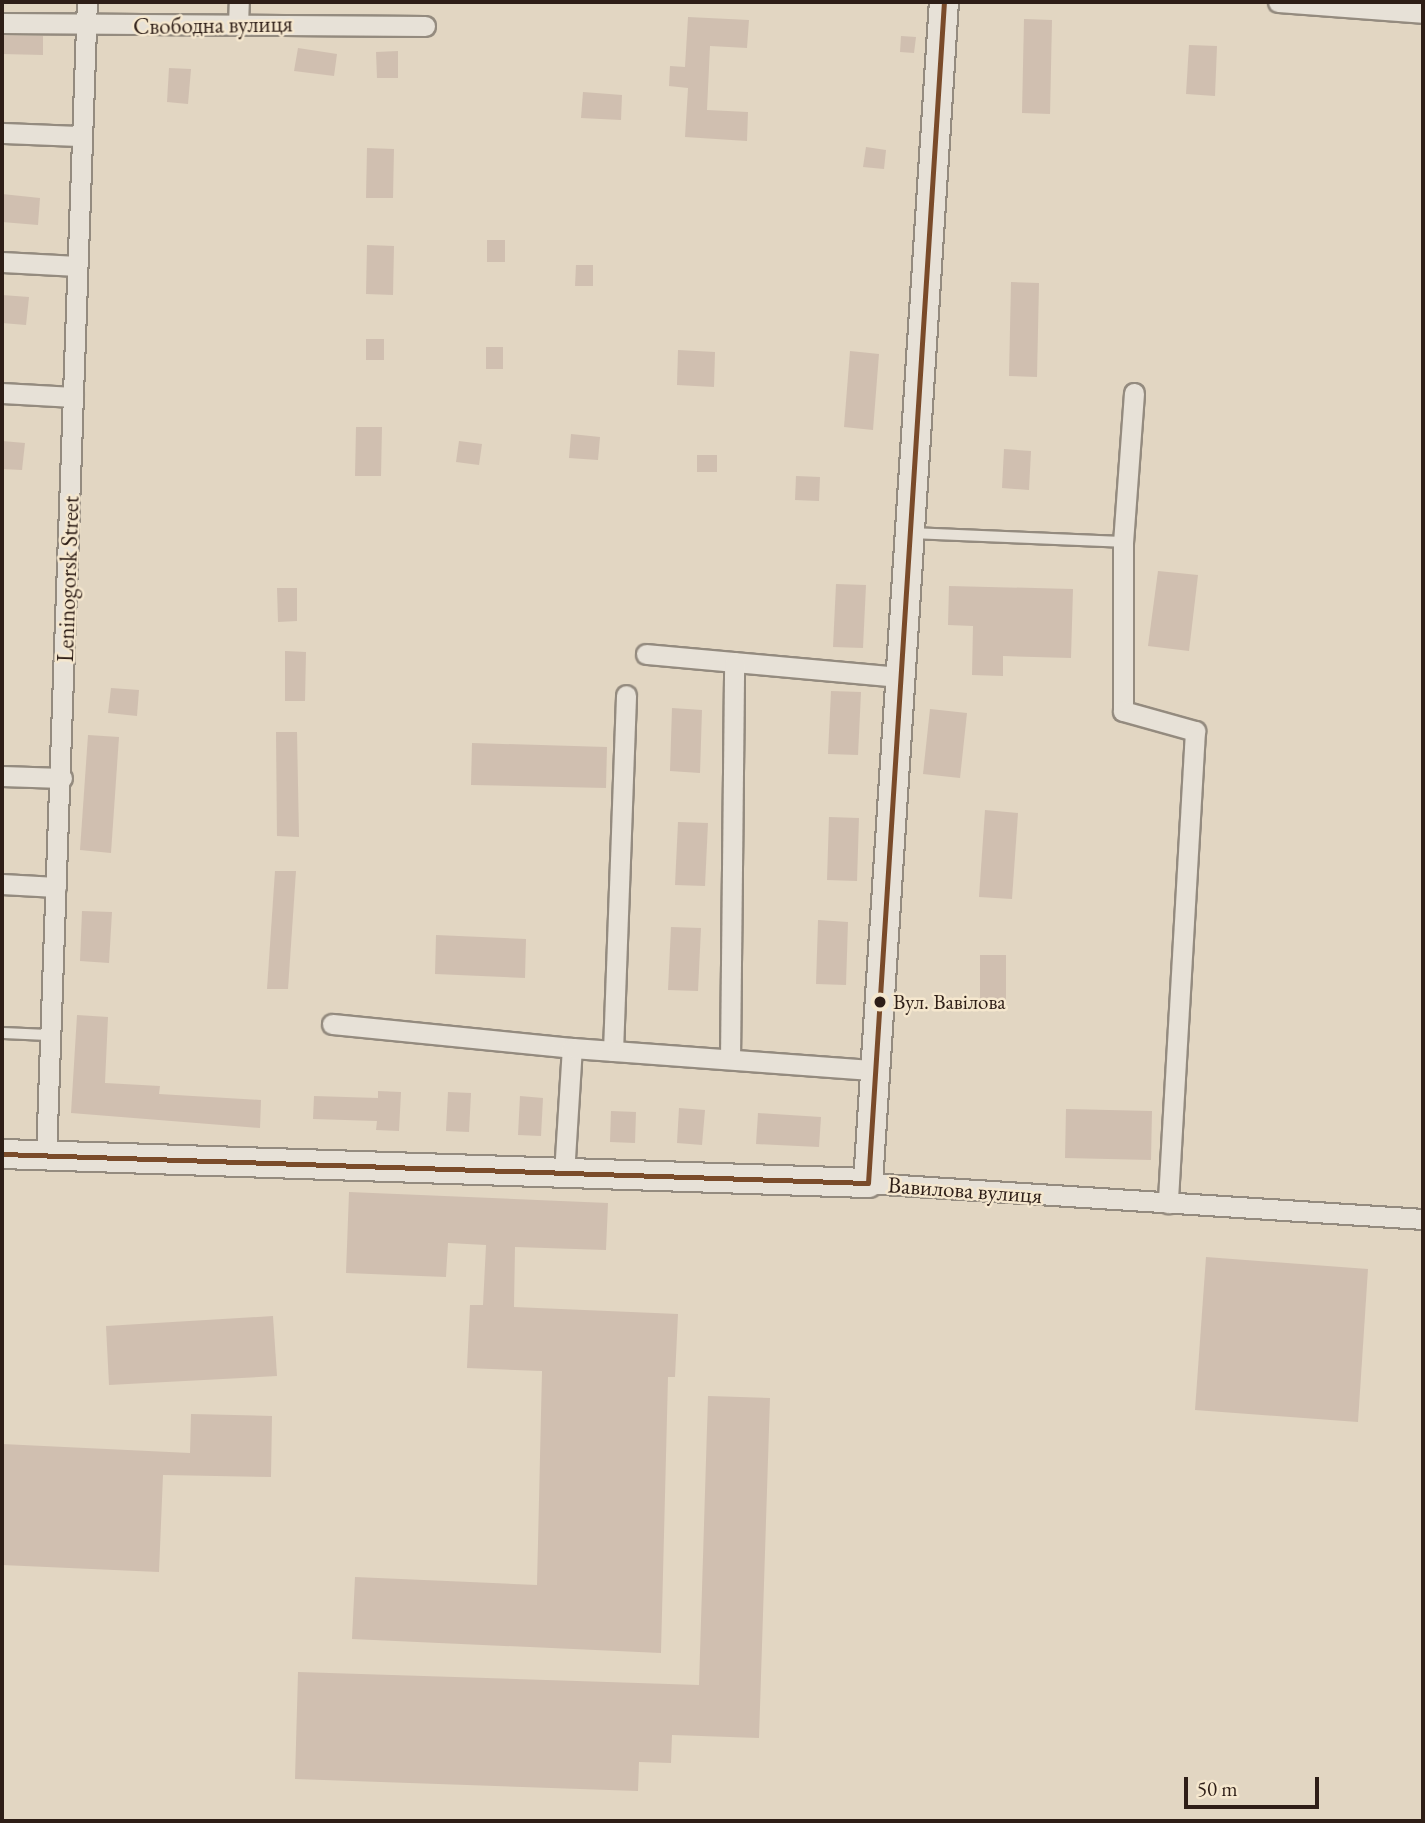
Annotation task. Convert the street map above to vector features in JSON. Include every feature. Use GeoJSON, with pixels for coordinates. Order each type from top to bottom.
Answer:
{"type":"FeatureCollection","features":[{"type":"Feature","properties":{"kind":"street","name":"Leninogorsk Street"},"geometry":{"type":"LineString","coordinates":[[46,1156],[48,1035],[62,778],[87,2]]}},
{"type":"Feature","properties":{"kind":"street"},"geometry":{"type":"LineString","coordinates":[[238,24],[239,2]]}},
{"type":"Feature","properties":{"kind":"street"},"geometry":{"type":"LineString","coordinates":[[868,1183],[944,2]]}},
{"type":"Feature","properties":{"kind":"street"},"geometry":{"type":"LineString","coordinates":[[1278,2],[1375,6],[1423,13]]}},
{"type":"Feature","properties":{"kind":"street","name":"Свободна вулиця"},"geometry":{"type":"LineString","coordinates":[[2,23],[85,27],[238,24],[425,26]]}},
{"type":"Feature","properties":{"kind":"street"},"geometry":{"type":"LineString","coordinates":[[2,133],[81,136]]}},
{"type":"Feature","properties":{"kind":"street"},"geometry":{"type":"LineString","coordinates":[[2,262],[77,266]]}},
{"type":"Feature","properties":{"kind":"street"},"geometry":{"type":"LineString","coordinates":[[2,393],[73,397]]}},
{"type":"Feature","properties":{"kind":"street"},"geometry":{"type":"LineString","coordinates":[[1134,393],[1123,542],[1123,711],[1195,731],[1168,1203]]}},
{"type":"Feature","properties":{"kind":"street"},"geometry":{"type":"LineString","coordinates":[[646,653],[901,677]]}},
{"type":"Feature","properties":{"kind":"street"},"geometry":{"type":"LineString","coordinates":[[730,1059],[734,662]]}},
{"type":"Feature","properties":{"kind":"street"},"geometry":{"type":"LineString","coordinates":[[614,1051],[626,695]]}},
{"type":"Feature","properties":{"kind":"street"},"geometry":{"type":"LineString","coordinates":[[2,776],[62,778]]}},
{"type":"Feature","properties":{"kind":"street"},"geometry":{"type":"LineString","coordinates":[[2,884],[56,887]]}},
{"type":"Feature","properties":{"kind":"street"},"geometry":{"type":"LineString","coordinates":[[332,1024],[572,1048],[875,1070]]}},
{"type":"Feature","properties":{"kind":"street"},"geometry":{"type":"LineString","coordinates":[[564,1174],[572,1048]]}},
{"type":"Feature","properties":{"kind":"street","name":"Вавилова вулиця"},"geometry":{"type":"LineString","coordinates":[[2,1154],[868,1183],[1423,1219]]}},
{"type":"Feature","properties":{"kind":"lane"},"geometry":{"type":"LineString","coordinates":[[910,533],[1123,542]]}},
{"type":"Feature","properties":{"kind":"lane"},"geometry":{"type":"LineString","coordinates":[[2,1033],[48,1035]]}},
{"type":"Feature","properties":{"kind":"building"},"geometry":{"type":"Polygon","coordinates":[[[688,17],[749,20],[747,48],[710,46],[707,110],[748,112],[747,141],[685,137],[688,88],[669,86],[670,66],[685,67],[688,17]]]}},
{"type":"Feature","properties":{"kind":"building"},"geometry":{"type":"Polygon","coordinates":[[[1024,19],[1052,20],[1050,114],[1022,113],[1024,19]]]}},
{"type":"Feature","properties":{"kind":"building"},"geometry":{"type":"Polygon","coordinates":[[[2,35],[43,36],[43,55],[2,54],[2,35]]]}},
{"type":"Feature","properties":{"kind":"building"},"geometry":{"type":"Polygon","coordinates":[[[901,36],[916,37],[914,53],[900,52],[901,36]]]}},
{"type":"Feature","properties":{"kind":"building"},"geometry":{"type":"Polygon","coordinates":[[[1189,45],[1217,46],[1215,96],[1186,94],[1189,45]]]}},
{"type":"Feature","properties":{"kind":"building"},"geometry":{"type":"Polygon","coordinates":[[[298,48],[337,54],[334,76],[294,71],[298,48]]]}},
{"type":"Feature","properties":{"kind":"building"},"geometry":{"type":"Polygon","coordinates":[[[398,51],[398,78],[377,78],[376,52],[398,51]]]}},
{"type":"Feature","properties":{"kind":"building"},"geometry":{"type":"Polygon","coordinates":[[[169,68],[191,69],[188,104],[167,102],[169,68]]]}},
{"type":"Feature","properties":{"kind":"building"},"geometry":{"type":"Polygon","coordinates":[[[583,92],[622,95],[621,120],[581,118],[583,92]]]}},
{"type":"Feature","properties":{"kind":"building"},"geometry":{"type":"Polygon","coordinates":[[[866,147],[886,150],[884,169],[863,167],[866,147]]]}},
{"type":"Feature","properties":{"kind":"building"},"geometry":{"type":"Polygon","coordinates":[[[367,148],[394,149],[393,198],[366,198],[367,148]]]}},
{"type":"Feature","properties":{"kind":"building"},"geometry":{"type":"Polygon","coordinates":[[[2,194],[40,198],[38,225],[2,222],[2,194]]]}},
{"type":"Feature","properties":{"kind":"building"},"geometry":{"type":"Polygon","coordinates":[[[487,240],[505,240],[505,262],[487,262],[487,240]]]}},
{"type":"Feature","properties":{"kind":"building"},"geometry":{"type":"Polygon","coordinates":[[[367,245],[394,246],[393,295],[366,294],[367,245]]]}},
{"type":"Feature","properties":{"kind":"building"},"geometry":{"type":"Polygon","coordinates":[[[576,265],[593,265],[593,286],[575,286],[576,265]]]}},
{"type":"Feature","properties":{"kind":"building"},"geometry":{"type":"Polygon","coordinates":[[[1011,282],[1039,283],[1037,377],[1009,376],[1011,282]]]}},
{"type":"Feature","properties":{"kind":"building"},"geometry":{"type":"Polygon","coordinates":[[[2,295],[29,297],[26,325],[2,323],[2,295]]]}},
{"type":"Feature","properties":{"kind":"building"},"geometry":{"type":"Polygon","coordinates":[[[366,339],[384,339],[384,360],[366,360],[366,339]]]}},
{"type":"Feature","properties":{"kind":"building"},"geometry":{"type":"Polygon","coordinates":[[[486,347],[503,347],[503,369],[486,369],[486,347]]]}},
{"type":"Feature","properties":{"kind":"building"},"geometry":{"type":"Polygon","coordinates":[[[678,350],[715,352],[714,387],[677,385],[678,350]]]}},
{"type":"Feature","properties":{"kind":"building"},"geometry":{"type":"Polygon","coordinates":[[[850,351],[879,354],[873,430],[844,427],[850,351]]]}},
{"type":"Feature","properties":{"kind":"building"},"geometry":{"type":"Polygon","coordinates":[[[356,427],[382,427],[381,476],[355,476],[356,427]]]}},
{"type":"Feature","properties":{"kind":"building"},"geometry":{"type":"Polygon","coordinates":[[[571,434],[600,437],[598,460],[569,458],[571,434]]]}},
{"type":"Feature","properties":{"kind":"building"},"geometry":{"type":"Polygon","coordinates":[[[2,441],[25,443],[22,470],[2,469],[2,441]]]}},
{"type":"Feature","properties":{"kind":"building"},"geometry":{"type":"Polygon","coordinates":[[[459,441],[482,444],[479,465],[456,462],[459,441]]]}},
{"type":"Feature","properties":{"kind":"building"},"geometry":{"type":"Polygon","coordinates":[[[1004,449],[1031,451],[1029,490],[1002,488],[1004,449]]]}},
{"type":"Feature","properties":{"kind":"building"},"geometry":{"type":"Polygon","coordinates":[[[697,455],[717,455],[717,472],[697,472],[697,455]]]}},
{"type":"Feature","properties":{"kind":"building"},"geometry":{"type":"Polygon","coordinates":[[[796,476],[820,477],[819,501],[795,500],[796,476]]]}},
{"type":"Feature","properties":{"kind":"building"},"geometry":{"type":"Polygon","coordinates":[[[1158,571],[1198,575],[1189,651],[1148,646],[1158,571]]]}},
{"type":"Feature","properties":{"kind":"building"},"geometry":{"type":"Polygon","coordinates":[[[836,584],[866,585],[863,648],[833,647],[836,584]]]}},
{"type":"Feature","properties":{"kind":"building"},"geometry":{"type":"Polygon","coordinates":[[[949,586],[1073,589],[1071,658],[1003,656],[1003,676],[972,675],[973,626],[948,625],[949,586]]]}},
{"type":"Feature","properties":{"kind":"building"},"geometry":{"type":"Polygon","coordinates":[[[277,588],[297,588],[297,621],[278,622],[277,588]]]}},
{"type":"Feature","properties":{"kind":"building"},"geometry":{"type":"Polygon","coordinates":[[[285,651],[306,652],[305,701],[285,701],[285,651]]]}},
{"type":"Feature","properties":{"kind":"building"},"geometry":{"type":"Polygon","coordinates":[[[111,688],[139,690],[137,716],[108,713],[111,688]]]}},
{"type":"Feature","properties":{"kind":"building"},"geometry":{"type":"Polygon","coordinates":[[[831,691],[861,692],[858,755],[828,754],[831,691]]]}},
{"type":"Feature","properties":{"kind":"building"},"geometry":{"type":"Polygon","coordinates":[[[672,708],[702,710],[700,773],[670,771],[672,708]]]}},
{"type":"Feature","properties":{"kind":"building"},"geometry":{"type":"Polygon","coordinates":[[[930,709],[967,713],[960,778],[923,774],[930,709]]]}},
{"type":"Feature","properties":{"kind":"building"},"geometry":{"type":"Polygon","coordinates":[[[276,732],[297,732],[299,837],[277,836],[276,732]]]}},
{"type":"Feature","properties":{"kind":"building"},"geometry":{"type":"Polygon","coordinates":[[[88,735],[119,737],[111,853],[80,850],[88,735]]]}},
{"type":"Feature","properties":{"kind":"building"},"geometry":{"type":"Polygon","coordinates":[[[472,743],[607,747],[606,788],[471,785],[472,743]]]}},
{"type":"Feature","properties":{"kind":"building"},"geometry":{"type":"Polygon","coordinates":[[[985,810],[1018,813],[1012,899],[979,897],[985,810]]]}},
{"type":"Feature","properties":{"kind":"building"},"geometry":{"type":"Polygon","coordinates":[[[829,817],[859,818],[857,881],[827,880],[829,817]]]}},
{"type":"Feature","properties":{"kind":"building"},"geometry":{"type":"Polygon","coordinates":[[[678,822],[708,823],[705,886],[675,885],[678,822]]]}},
{"type":"Feature","properties":{"kind":"building"},"geometry":{"type":"Polygon","coordinates":[[[275,871],[296,871],[288,989],[267,989],[275,871]]]}},
{"type":"Feature","properties":{"kind":"building"},"geometry":{"type":"Polygon","coordinates":[[[82,911],[112,912],[109,963],[80,961],[82,911]]]}},
{"type":"Feature","properties":{"kind":"building"},"geometry":{"type":"Polygon","coordinates":[[[818,920],[848,922],[846,985],[816,984],[818,920]]]}},
{"type":"Feature","properties":{"kind":"building"},"geometry":{"type":"Polygon","coordinates":[[[671,927],[701,928],[698,991],[668,990],[671,927]]]}},
{"type":"Feature","properties":{"kind":"building"},"geometry":{"type":"Polygon","coordinates":[[[436,935],[526,939],[525,978],[435,974],[436,935]]]}},
{"type":"Feature","properties":{"kind":"building"},"geometry":{"type":"Polygon","coordinates":[[[980,955],[1006,955],[1006,1000],[980,1000],[980,955]]]}},
{"type":"Feature","properties":{"kind":"building"},"geometry":{"type":"Polygon","coordinates":[[[77,1015],[108,1017],[105,1083],[160,1086],[159,1094],[261,1100],[260,1128],[71,1113],[77,1015]]]}},
{"type":"Feature","properties":{"kind":"building"},"geometry":{"type":"Polygon","coordinates":[[[378,1091],[401,1092],[399,1131],[376,1130],[377,1121],[313,1119],[314,1096],[378,1098],[378,1091]]]}},
{"type":"Feature","properties":{"kind":"building"},"geometry":{"type":"Polygon","coordinates":[[[448,1092],[471,1093],[469,1132],[446,1131],[448,1092]]]}},
{"type":"Feature","properties":{"kind":"building"},"geometry":{"type":"Polygon","coordinates":[[[520,1096],[543,1098],[541,1136],[518,1135],[520,1096]]]}},
{"type":"Feature","properties":{"kind":"building"},"geometry":{"type":"Polygon","coordinates":[[[679,1108],[705,1110],[702,1145],[677,1143],[679,1108]]]}},
{"type":"Feature","properties":{"kind":"building"},"geometry":{"type":"Polygon","coordinates":[[[1066,1109],[1152,1111],[1151,1160],[1065,1158],[1066,1109]]]}},
{"type":"Feature","properties":{"kind":"building"},"geometry":{"type":"Polygon","coordinates":[[[611,1111],[636,1112],[635,1143],[610,1142],[611,1111]]]}},
{"type":"Feature","properties":{"kind":"building"},"geometry":{"type":"Polygon","coordinates":[[[758,1113],[821,1117],[819,1147],[756,1144],[758,1113]]]}},
{"type":"Feature","properties":{"kind":"building"},"geometry":{"type":"Polygon","coordinates":[[[349,1192],[608,1203],[606,1250],[515,1247],[514,1307],[678,1314],[675,1377],[668,1377],[661,1653],[352,1639],[355,1577],[537,1585],[542,1371],[467,1368],[470,1305],[483,1305],[486,1245],[448,1243],[446,1277],[346,1273],[349,1192]]]}},
{"type":"Feature","properties":{"kind":"building"},"geometry":{"type":"Polygon","coordinates":[[[1206,1257],[1368,1269],[1358,1422],[1195,1410],[1206,1257]]]}},
{"type":"Feature","properties":{"kind":"building"},"geometry":{"type":"Polygon","coordinates":[[[273,1316],[277,1376],[109,1385],[106,1326],[273,1316]]]}},
{"type":"Feature","properties":{"kind":"building"},"geometry":{"type":"Polygon","coordinates":[[[708,1396],[770,1398],[759,1738],[672,1735],[671,1763],[639,1762],[638,1791],[295,1779],[298,1672],[699,1685],[708,1396]]]}},
{"type":"Feature","properties":{"kind":"building"},"geometry":{"type":"Polygon","coordinates":[[[191,1414],[272,1416],[271,1477],[163,1475],[159,1572],[2,1565],[2,1444],[190,1453],[191,1414]]]}},
{"type":"Feature","properties":{"kind":"transit line"},"geometry":{"type":"LineString","coordinates":[[868,1183],[944,2]]}},
{"type":"Feature","properties":{"kind":"transit line"},"geometry":{"type":"LineString","coordinates":[[2,1154],[868,1183]]}},
{"type":"Feature","properties":{"kind":"place","name":"Вул. Вавілова"},"geometry":{"type":"Point","coordinates":[880,1002]}}]}
